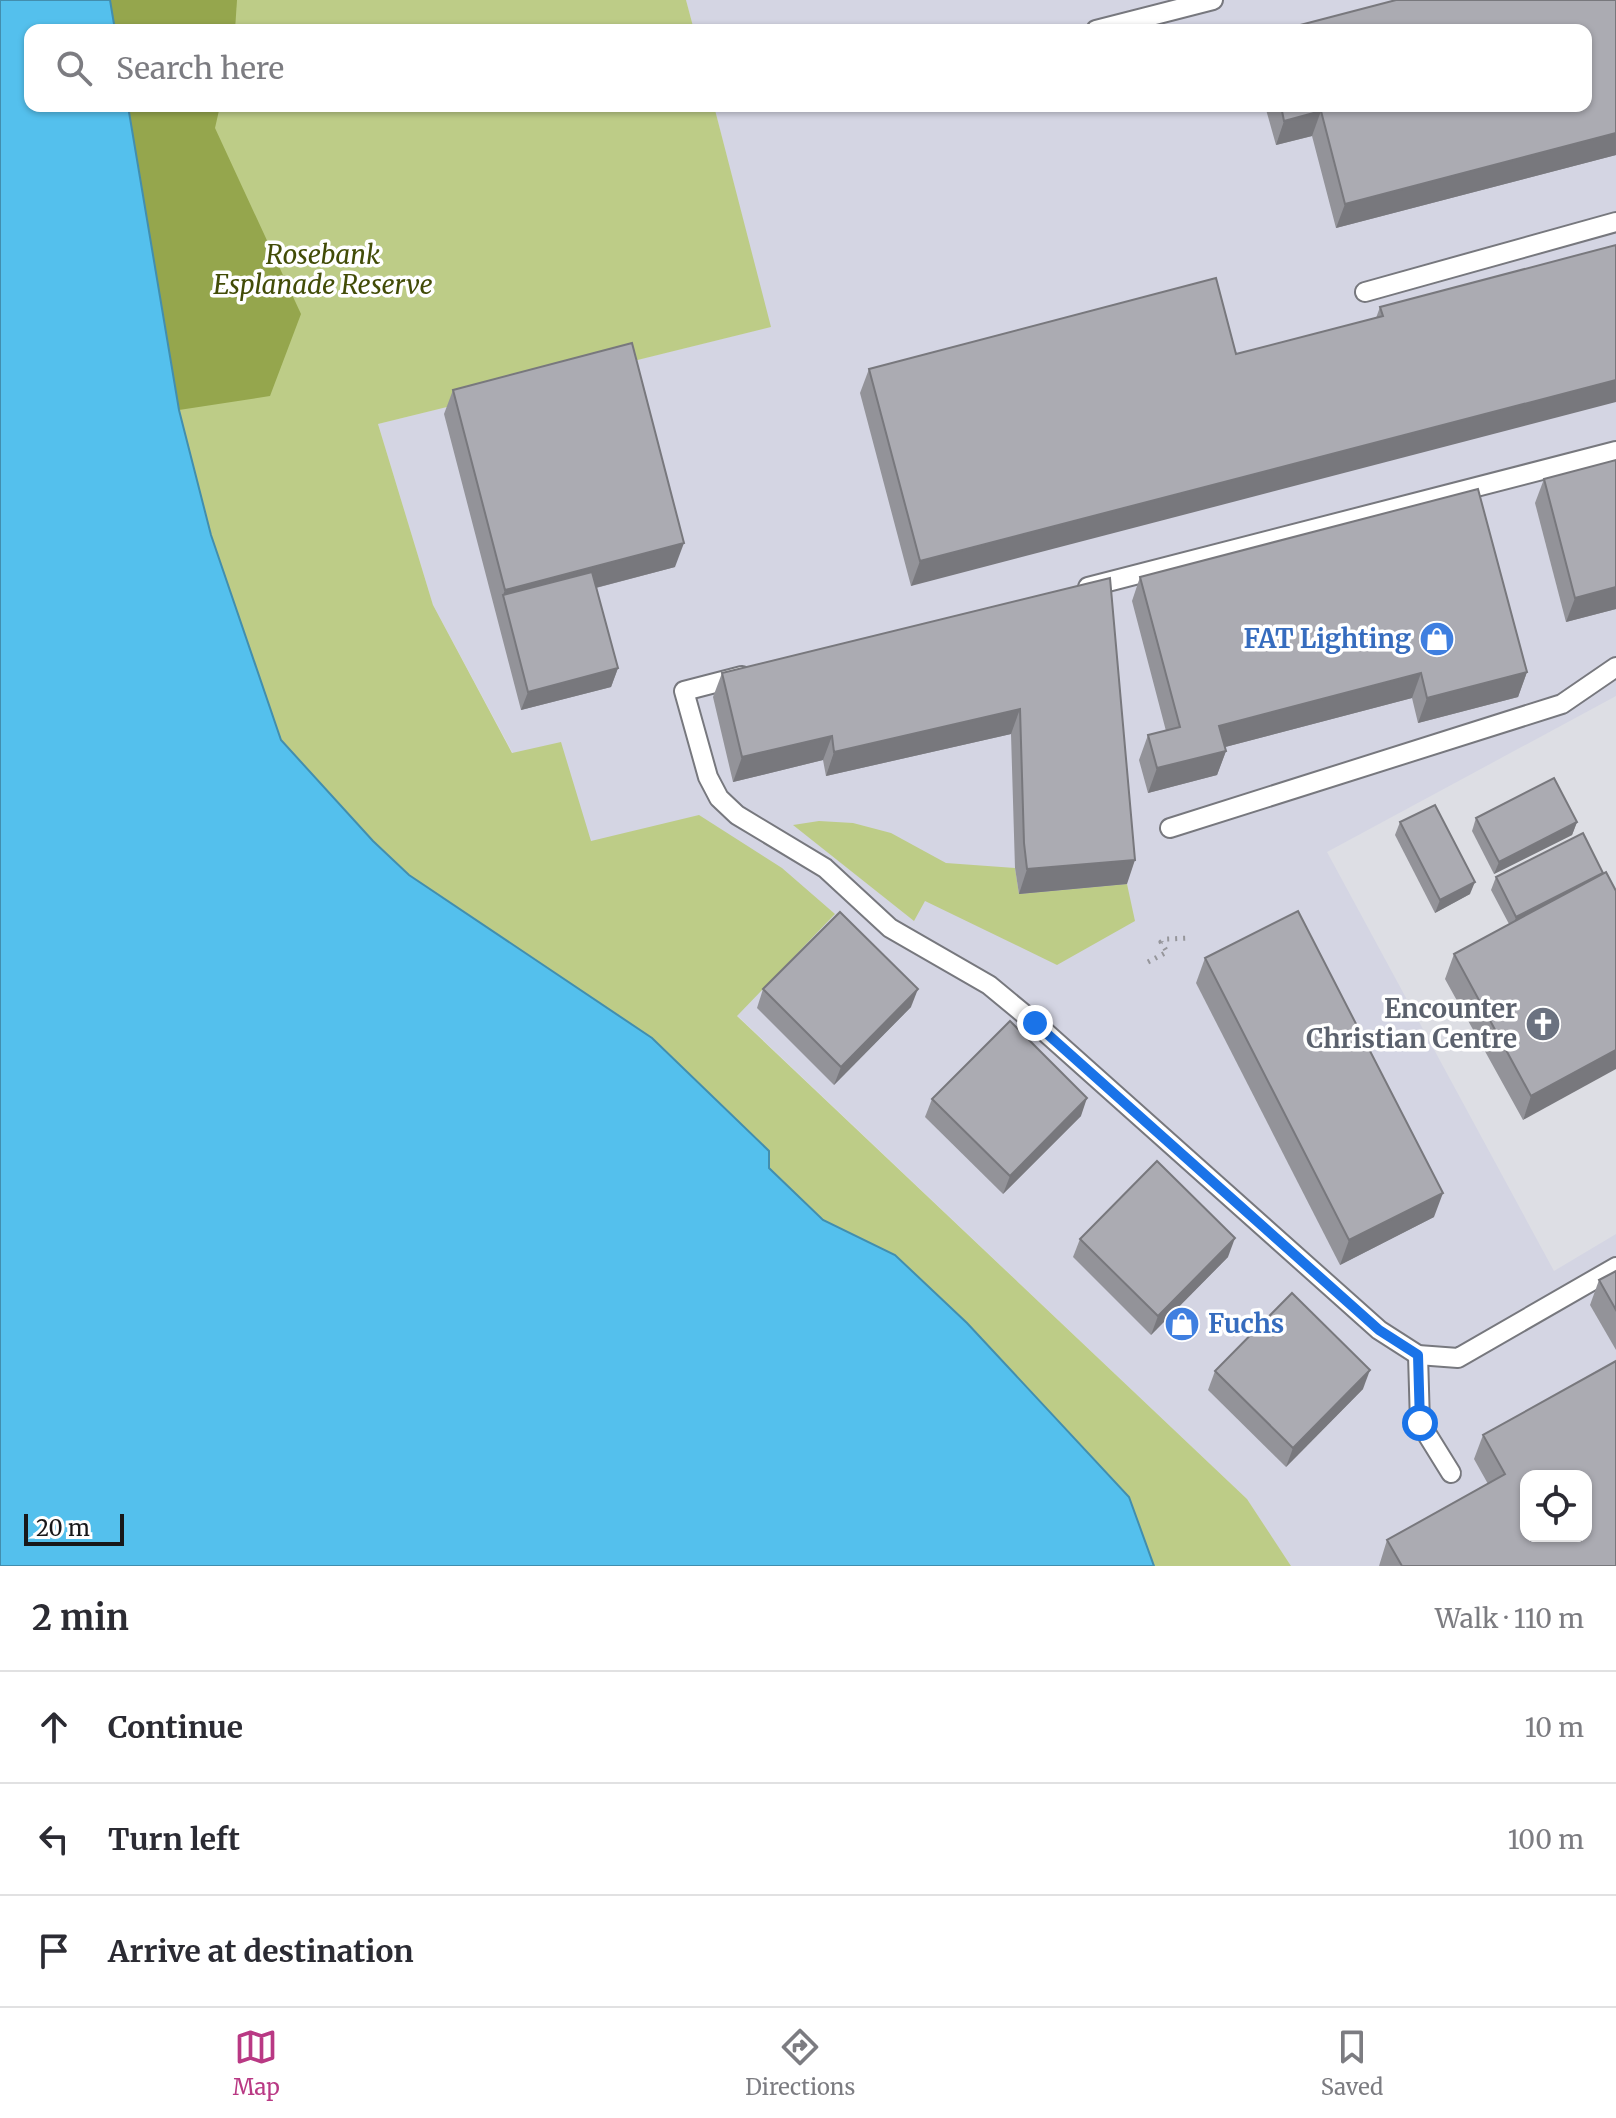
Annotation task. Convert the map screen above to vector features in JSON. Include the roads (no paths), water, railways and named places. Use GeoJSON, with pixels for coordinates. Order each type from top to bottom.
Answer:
{"type":"FeatureCollection","features":[{"type":"Feature","properties":{"kind":"lane"},"geometry":{"type":"LineString","coordinates":[[1119,24],[1213,0]]}},
{"type":"Feature","properties":{"kind":"lane"},"geometry":{"type":"LineString","coordinates":[[1365,292],[1616,222]]}},
{"type":"Feature","properties":{"kind":"lane"},"geometry":{"type":"LineString","coordinates":[[1067,592],[1616,451]]}},
{"type":"Feature","properties":{"kind":"lane"},"geometry":{"type":"LineString","coordinates":[[1170,828],[1562,704],[1616,667]]}},
{"type":"Feature","properties":{"kind":"lane"},"geometry":{"type":"LineString","coordinates":[[765,670],[684,691],[704,766],[719,798],[737,815],[825,868],[890,928],[989,985],[1379,1330],[1418,1355],[1458,1358],[1616,1267]]}},
{"type":"Feature","properties":{"kind":"lane"},"geometry":{"type":"LineString","coordinates":[[1418,1355],[1420,1423],[1451,1473]]}},
{"type":"Feature","properties":{"kind":"water"},"geometry":{"type":"Polygon","coordinates":[[[0,0],[110,0],[114,24],[24,24],[24,112],[129,112],[179,410],[211,535],[281,740],[373,841],[409,875],[652,1038],[769,1151],[769,1168],[823,1220],[895,1255],[967,1323],[1129,1497],[1154,1566],[0,1566],[0,0]]]}},
{"type":"Feature","properties":{"kind":"place","name":"FAT Lighting"},"geometry":{"type":"Point","coordinates":[1437,639]}},
{"type":"Feature","properties":{"kind":"place","name":"Encounter Christian Centre"},"geometry":{"type":"Point","coordinates":[1543,1024]}},
{"type":"Feature","properties":{"kind":"place","name":"Fuchs"},"geometry":{"type":"Point","coordinates":[1182,1324]}},
{"type":"Feature","properties":{"kind":"park label","name":"Rosebank Esplanade Reserve"},"geometry":{"type":"Point","coordinates":[323,270]}}]}
